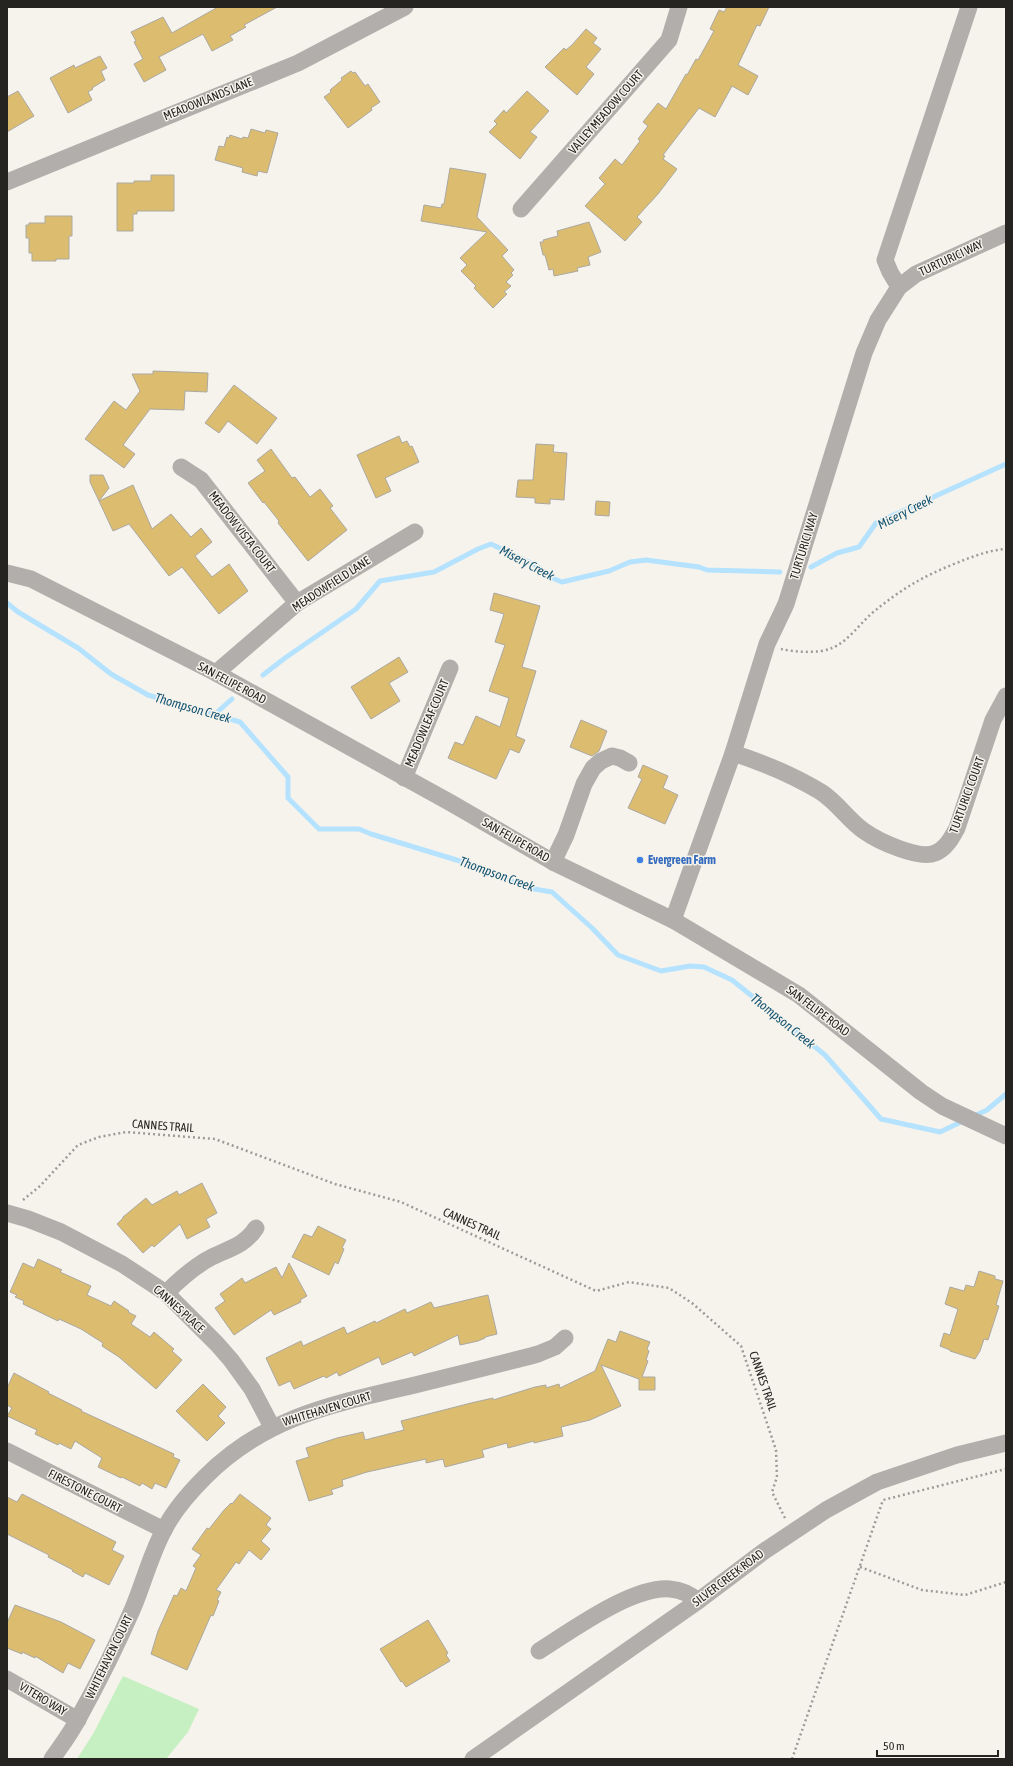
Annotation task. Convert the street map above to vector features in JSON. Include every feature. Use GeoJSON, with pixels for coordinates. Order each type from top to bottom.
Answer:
{"type":"FeatureCollection","features":[{"type":"Feature","properties":{"kind":"street","name":"MEADOWLANDS LANE"},"geometry":{"type":"LineString","coordinates":[[7,182],[298,63],[405,7]]}},
{"type":"Feature","properties":{"kind":"street","name":"VALLEY MEADOW COURT"},"geometry":{"type":"LineString","coordinates":[[521,209],[669,40],[679,7]]}},
{"type":"Feature","properties":{"kind":"street"},"geometry":{"type":"LineString","coordinates":[[898,287],[885,260],[969,7]]}},
{"type":"Feature","properties":{"kind":"street","name":"TURTURICI WAY"},"geometry":{"type":"LineString","coordinates":[[673,920],[733,753],[767,644],[786,604],[864,354],[878,320],[898,287],[916,274],[1006,233]]}},
{"type":"Feature","properties":{"kind":"street","name":"MEADOW VISTA COURT"},"geometry":{"type":"LineString","coordinates":[[181,467],[201,480],[298,603]]}},
{"type":"Feature","properties":{"kind":"street","name":"MEADOWFIELD LANE"},"geometry":{"type":"LineString","coordinates":[[216,674],[298,603],[415,532]]}},
{"type":"Feature","properties":{"kind":"street","name":"SAN FELIPE ROAD"},"geometry":{"type":"LineString","coordinates":[[7,573],[30,579],[216,674],[404,778],[451,802],[553,862],[673,920],[799,995],[921,1092],[942,1106],[1006,1136]]}},
{"type":"Feature","properties":{"kind":"street","name":"MEADOWLEAF COURT"},"geometry":{"type":"LineString","coordinates":[[404,778],[450,668]]}},
{"type":"Feature","properties":{"kind":"street","name":"TURTURICI COURT"},"geometry":{"type":"LineString","coordinates":[[733,753],[771,766],[803,781],[823,793],[864,831],[881,842],[921,854],[935,853],[949,842],[957,828],[993,720],[1006,696]]}},
{"type":"Feature","properties":{"kind":"street"},"geometry":{"type":"LineString","coordinates":[[553,862],[566,835],[584,784],[592,768],[612,756],[629,763]]}},
{"type":"Feature","properties":{"kind":"street","name":"CANNES PLACE"},"geometry":{"type":"LineString","coordinates":[[10,1214],[61,1232],[110,1257],[166,1293],[231,1360],[256,1395],[272,1427]]}},
{"type":"Feature","properties":{"kind":"street"},"geometry":{"type":"LineString","coordinates":[[166,1293],[186,1273],[212,1256],[244,1242],[256,1228]]}},
{"type":"Feature","properties":{"kind":"street","name":"WHITEHAVEN COURT"},"geometry":{"type":"LineString","coordinates":[[52,1759],[78,1720],[124,1629],[164,1530],[185,1499],[210,1472],[231,1453],[272,1427],[330,1405],[538,1354],[555,1347],[565,1338]]}},
{"type":"Feature","properties":{"kind":"street","name":"SILVER CREEK ROAD"},"geometry":{"type":"LineString","coordinates":[[473,1759],[698,1601],[763,1552],[826,1510],[876,1482],[957,1455],[1006,1443]]}},
{"type":"Feature","properties":{"kind":"street","name":"FIRESTONE COURT"},"geometry":{"type":"LineString","coordinates":[[7,1451],[164,1530]]}},
{"type":"Feature","properties":{"kind":"street"},"geometry":{"type":"LineString","coordinates":[[539,1651],[611,1607],[636,1596],[662,1589],[670,1589],[687,1593],[698,1601]]}},
{"type":"Feature","properties":{"kind":"street","name":"VITERO WAY"},"geometry":{"type":"LineString","coordinates":[[7,1679],[78,1720]]}},
{"type":"Feature","properties":{"kind":"path"},"geometry":{"type":"LineString","coordinates":[[767,644],[783,650],[805,652],[823,651],[833,648],[842,642],[870,615],[912,583],[932,573],[978,555],[1006,549]]}},
{"type":"Feature","properties":{"kind":"path","name":"CANNES TRAIL"},"geometry":{"type":"LineString","coordinates":[[10,1214],[20,1202],[40,1186],[78,1145],[99,1137],[126,1132],[215,1139],[335,1184],[401,1202],[596,1291],[629,1282],[669,1288],[692,1303],[741,1346],[776,1450],[777,1477],[772,1492],[793,1532]]}},
{"type":"Feature","properties":{"kind":"path"},"geometry":{"type":"LineString","coordinates":[[792,1759],[883,1500],[1006,1470]]}},
{"type":"Feature","properties":{"kind":"path"},"geometry":{"type":"LineString","coordinates":[[860,1567],[922,1590],[965,1595],[1006,1582]]}},
{"type":"Feature","properties":{"kind":"green space"},"geometry":{"type":"Polygon","coordinates":[[[123,1676],[199,1709],[188,1732],[166,1759],[77,1759],[93,1734],[123,1676]]]}},
{"type":"Feature","properties":{"kind":"building"},"geometry":{"type":"Polygon","coordinates":[[[218,7],[277,7],[244,25],[246,27],[230,36],[233,40],[212,51],[203,34],[159,57],[166,70],[144,82],[134,64],[143,59],[134,42],[136,41],[131,32],[163,17],[172,33],[218,7]]]}},
{"type":"Feature","properties":{"kind":"building"},"geometry":{"type":"Polygon","coordinates":[[[727,7],[769,7],[760,26],[757,25],[738,65],[758,76],[748,95],[732,86],[715,117],[699,108],[663,155],[665,156],[663,159],[677,169],[658,194],[637,217],[642,222],[625,241],[585,206],[605,184],[599,178],[615,159],[622,165],[640,141],[638,139],[648,126],[643,122],[658,103],[666,109],[686,74],[687,75],[696,59],[698,60],[714,31],[710,29],[719,10],[724,12],[727,7]]]}},
{"type":"Feature","properties":{"kind":"building"},"geometry":{"type":"Polygon","coordinates":[[[586,29],[597,38],[593,43],[601,49],[586,67],[594,74],[577,95],[545,67],[564,48],[566,50],[572,45],[586,29]]]}},
{"type":"Feature","properties":{"kind":"building"},"geometry":{"type":"Polygon","coordinates":[[[100,56],[107,68],[101,71],[105,80],[88,92],[92,100],[68,113],[50,78],[74,65],[75,68],[100,56]]]}},
{"type":"Feature","properties":{"kind":"building"},"geometry":{"type":"Polygon","coordinates":[[[351,71],[353,73],[355,72],[365,86],[368,84],[380,102],[348,128],[324,97],[342,80],[341,78],[351,71]]]}},
{"type":"Feature","properties":{"kind":"building"},"geometry":{"type":"Polygon","coordinates":[[[18,91],[34,116],[7,132],[7,97],[18,91]]]}},
{"type":"Feature","properties":{"kind":"building"},"geometry":{"type":"Polygon","coordinates":[[[527,91],[549,111],[530,132],[537,137],[520,159],[489,132],[497,124],[494,121],[504,110],[506,113],[527,91]]]}},
{"type":"Feature","properties":{"kind":"building"},"geometry":{"type":"Polygon","coordinates":[[[251,129],[265,133],[266,130],[278,133],[267,173],[258,171],[257,176],[242,172],[243,168],[215,160],[219,146],[224,147],[227,137],[229,138],[230,135],[242,139],[243,137],[248,138],[251,129]]]}},
{"type":"Feature","properties":{"kind":"building"},"geometry":{"type":"Polygon","coordinates":[[[450,168],[486,174],[477,217],[508,250],[502,256],[514,270],[511,273],[513,275],[506,282],[511,286],[504,292],[507,294],[493,308],[474,288],[476,286],[461,271],[467,265],[460,258],[487,232],[421,221],[424,205],[441,208],[442,204],[444,204],[450,168]]]}},
{"type":"Feature","properties":{"kind":"building"},"geometry":{"type":"Polygon","coordinates":[[[151,175],[174,175],[174,211],[137,211],[137,214],[133,214],[133,231],[117,231],[117,183],[151,181],[151,175]]]}},
{"type":"Feature","properties":{"kind":"building"},"geometry":{"type":"Polygon","coordinates":[[[45,216],[72,216],[72,236],[69,236],[69,259],[56,259],[56,261],[32,261],[32,253],[29,253],[29,238],[26,238],[26,225],[29,225],[29,223],[45,223],[45,216]]]}},
{"type":"Feature","properties":{"kind":"building"},"geometry":{"type":"Polygon","coordinates":[[[589,222],[601,252],[588,257],[590,265],[577,268],[578,271],[554,276],[553,269],[549,270],[540,242],[544,242],[543,240],[558,236],[557,231],[589,222]]]}},
{"type":"Feature","properties":{"kind":"building"},"geometry":{"type":"Polygon","coordinates":[[[153,371],[208,373],[207,392],[185,391],[184,410],[150,409],[123,445],[135,454],[124,468],[85,439],[114,401],[126,410],[140,391],[132,374],[153,374],[153,371]]]}},
{"type":"Feature","properties":{"kind":"building"},"geometry":{"type":"Polygon","coordinates":[[[234,385],[277,418],[257,444],[228,421],[219,433],[205,423],[234,385]]]}},
{"type":"Feature","properties":{"kind":"building"},"geometry":{"type":"Polygon","coordinates":[[[399,436],[402,443],[407,441],[410,447],[412,446],[419,462],[385,478],[391,491],[376,498],[357,455],[399,436]]]}},
{"type":"Feature","properties":{"kind":"building"},"geometry":{"type":"Polygon","coordinates":[[[536,444],[554,445],[553,452],[567,453],[564,500],[550,499],[550,504],[535,503],[535,498],[516,497],[518,480],[533,480],[536,444]]]}},
{"type":"Feature","properties":{"kind":"building"},"geometry":{"type":"Polygon","coordinates":[[[271,449],[292,478],[295,477],[310,497],[320,489],[333,506],[330,508],[347,530],[308,561],[278,523],[279,521],[248,483],[265,471],[257,460],[271,449]]]}},
{"type":"Feature","properties":{"kind":"building"},"geometry":{"type":"Polygon","coordinates":[[[90,475],[103,475],[109,488],[99,501],[90,482],[90,475]]]}},
{"type":"Feature","properties":{"kind":"building"},"geometry":{"type":"Polygon","coordinates":[[[133,485],[152,529],[171,514],[191,537],[201,528],[212,542],[195,556],[212,577],[229,564],[248,591],[219,614],[182,567],[169,576],[129,524],[113,531],[99,501],[133,485]]]}},
{"type":"Feature","properties":{"kind":"building"},"geometry":{"type":"Polygon","coordinates":[[[596,501],[610,502],[609,516],[595,515],[596,501]]]}},
{"type":"Feature","properties":{"kind":"building"},"geometry":{"type":"Polygon","coordinates":[[[494,593],[540,606],[522,667],[536,671],[516,736],[525,740],[519,753],[510,749],[496,779],[448,758],[455,742],[463,745],[476,716],[500,727],[509,698],[489,691],[505,645],[495,642],[504,614],[490,610],[494,593]]]}},
{"type":"Feature","properties":{"kind":"building"},"geometry":{"type":"Polygon","coordinates":[[[399,657],[408,672],[389,683],[400,701],[371,719],[351,687],[399,657]]]}},
{"type":"Feature","properties":{"kind":"building"},"geometry":{"type":"Polygon","coordinates":[[[581,720],[607,731],[599,751],[592,756],[570,747],[581,720]]]}},
{"type":"Feature","properties":{"kind":"building"},"geometry":{"type":"Polygon","coordinates":[[[643,765],[668,776],[663,788],[678,795],[665,824],[628,808],[642,779],[638,777],[643,765]]]}},
{"type":"Feature","properties":{"kind":"building"},"geometry":{"type":"Polygon","coordinates":[[[202,1183],[217,1213],[206,1219],[210,1227],[187,1239],[180,1224],[154,1247],[152,1245],[143,1253],[117,1224],[123,1217],[146,1198],[152,1205],[177,1191],[179,1195],[202,1183]]]}},
{"type":"Feature","properties":{"kind":"building"},"geometry":{"type":"Polygon","coordinates":[[[318,1226],[346,1240],[342,1248],[344,1249],[338,1264],[335,1262],[329,1275],[292,1257],[304,1234],[312,1237],[318,1226]]]}},
{"type":"Feature","properties":{"kind":"building"},"geometry":{"type":"Polygon","coordinates":[[[38,1259],[62,1270],[60,1272],[91,1286],[87,1295],[111,1306],[114,1301],[129,1311],[128,1312],[136,1316],[131,1324],[150,1337],[154,1332],[174,1349],[172,1351],[182,1360],[156,1389],[119,1357],[102,1346],[103,1343],[81,1329],[59,1319],[58,1321],[23,1304],[24,1301],[15,1297],[17,1295],[10,1292],[23,1263],[34,1268],[38,1259]]]}},
{"type":"Feature","properties":{"kind":"building"},"geometry":{"type":"Polygon","coordinates":[[[289,1263],[307,1296],[300,1300],[301,1302],[274,1315],[271,1310],[234,1335],[215,1308],[225,1301],[220,1294],[242,1278],[245,1283],[276,1267],[282,1278],[289,1263]]]}},
{"type":"Feature","properties":{"kind":"building"},"geometry":{"type":"Polygon","coordinates":[[[979,1271],[995,1276],[995,1279],[1003,1281],[996,1305],[999,1306],[988,1340],[984,1339],[980,1351],[975,1359],[950,1351],[940,1346],[944,1333],[950,1335],[958,1309],[945,1304],[950,1287],[964,1291],[966,1285],[974,1287],[979,1271]]]}},
{"type":"Feature","properties":{"kind":"building"},"geometry":{"type":"Polygon","coordinates":[[[488,1295],[497,1334],[485,1337],[478,1341],[460,1345],[458,1335],[414,1356],[412,1352],[382,1365],[379,1357],[339,1376],[337,1372],[326,1378],[324,1376],[294,1389],[290,1381],[279,1386],[266,1358],[301,1341],[303,1346],[344,1327],[347,1334],[375,1321],[376,1323],[405,1309],[407,1313],[431,1302],[434,1308],[488,1295]]]}},
{"type":"Feature","properties":{"kind":"building"},"geometry":{"type":"Polygon","coordinates":[[[620,1331],[650,1342],[647,1349],[649,1351],[646,1360],[648,1361],[642,1377],[655,1377],[655,1390],[639,1390],[639,1379],[601,1365],[621,1406],[590,1420],[561,1427],[563,1436],[534,1443],[534,1441],[508,1448],[507,1443],[482,1450],[484,1457],[445,1467],[443,1459],[426,1463],[426,1459],[367,1472],[342,1480],[343,1486],[331,1490],[333,1494],[309,1501],[296,1461],[309,1457],[306,1448],[337,1438],[363,1432],[365,1440],[404,1430],[401,1421],[493,1398],[493,1400],[535,1387],[546,1385],[546,1388],[559,1384],[560,1388],[595,1371],[608,1339],[616,1342],[620,1331]]]}},
{"type":"Feature","properties":{"kind":"building"},"geometry":{"type":"Polygon","coordinates":[[[14,1373],[49,1392],[48,1393],[82,1410],[81,1411],[174,1454],[173,1457],[180,1460],[166,1488],[155,1483],[152,1489],[142,1483],[140,1486],[122,1477],[121,1478],[98,1467],[102,1458],[75,1441],[71,1449],[59,1443],[58,1445],[35,1434],[37,1430],[7,1416],[12,1408],[7,1405],[7,1388],[14,1373]]]}},
{"type":"Feature","properties":{"kind":"building"},"geometry":{"type":"Polygon","coordinates":[[[203,1384],[226,1407],[218,1416],[225,1423],[207,1441],[176,1411],[203,1384]]]}},
{"type":"Feature","properties":{"kind":"building"},"geometry":{"type":"Polygon","coordinates":[[[22,1494],[116,1542],[112,1550],[124,1556],[109,1585],[85,1573],[83,1577],[48,1557],[49,1555],[7,1534],[7,1497],[17,1502],[22,1494]]]}},
{"type":"Feature","properties":{"kind":"building"},"geometry":{"type":"Polygon","coordinates":[[[240,1494],[271,1518],[266,1525],[271,1529],[261,1541],[270,1549],[261,1560],[249,1550],[239,1564],[236,1562],[216,1590],[221,1592],[217,1600],[219,1601],[213,1616],[211,1615],[187,1670],[151,1654],[158,1631],[174,1595],[177,1596],[181,1588],[186,1591],[196,1568],[193,1566],[201,1555],[192,1549],[207,1528],[209,1529],[224,1510],[231,1503],[232,1504],[240,1494]]]}},
{"type":"Feature","properties":{"kind":"building"},"geometry":{"type":"Polygon","coordinates":[[[15,1605],[61,1622],[95,1640],[80,1669],[68,1663],[63,1673],[35,1656],[35,1658],[22,1652],[22,1654],[7,1648],[7,1623],[15,1605]]]}},
{"type":"Feature","properties":{"kind":"building"},"geometry":{"type":"Polygon","coordinates":[[[428,1620],[448,1653],[446,1655],[450,1661],[406,1687],[402,1681],[401,1682],[380,1649],[428,1620]]]}},
{"type":"Feature","properties":{"kind":"waterway","name":"Misery Creek"},"geometry":{"type":"LineString","coordinates":[[811,567],[837,553],[859,547],[876,523],[1006,464]]}},
{"type":"Feature","properties":{"kind":"waterway","name":"Misery Creek"},"geometry":{"type":"LineString","coordinates":[[263,675],[356,609],[380,581],[434,572],[478,549],[491,544],[537,566],[552,578],[562,582],[609,571],[630,562],[646,560],[699,567],[707,570],[780,572]]}},
{"type":"Feature","properties":{"kind":"waterway","name":"Thompson Creek"},"geometry":{"type":"LineString","coordinates":[[7,603],[18,612],[78,648],[111,674],[148,695],[240,722],[288,777],[288,798],[319,829],[359,829],[473,865],[528,888],[552,892],[592,928],[618,955],[661,971],[690,966],[704,967],[732,980],[825,1055],[881,1119],[940,1132],[965,1120]]}},
{"type":"Feature","properties":{"kind":"waterway","name":"Misery Creek"},"geometry":{"type":"LineString","coordinates":[[215,714],[232,699]]}},
{"type":"Feature","properties":{"kind":"waterway","name":"Thompson Creek"},"geometry":{"type":"LineString","coordinates":[[974,1116],[987,1110],[1006,1094]]}},
{"type":"Feature","properties":{"kind":"place","name":"Evergreen Farm"},"geometry":{"type":"Point","coordinates":[640,860]}}]}
